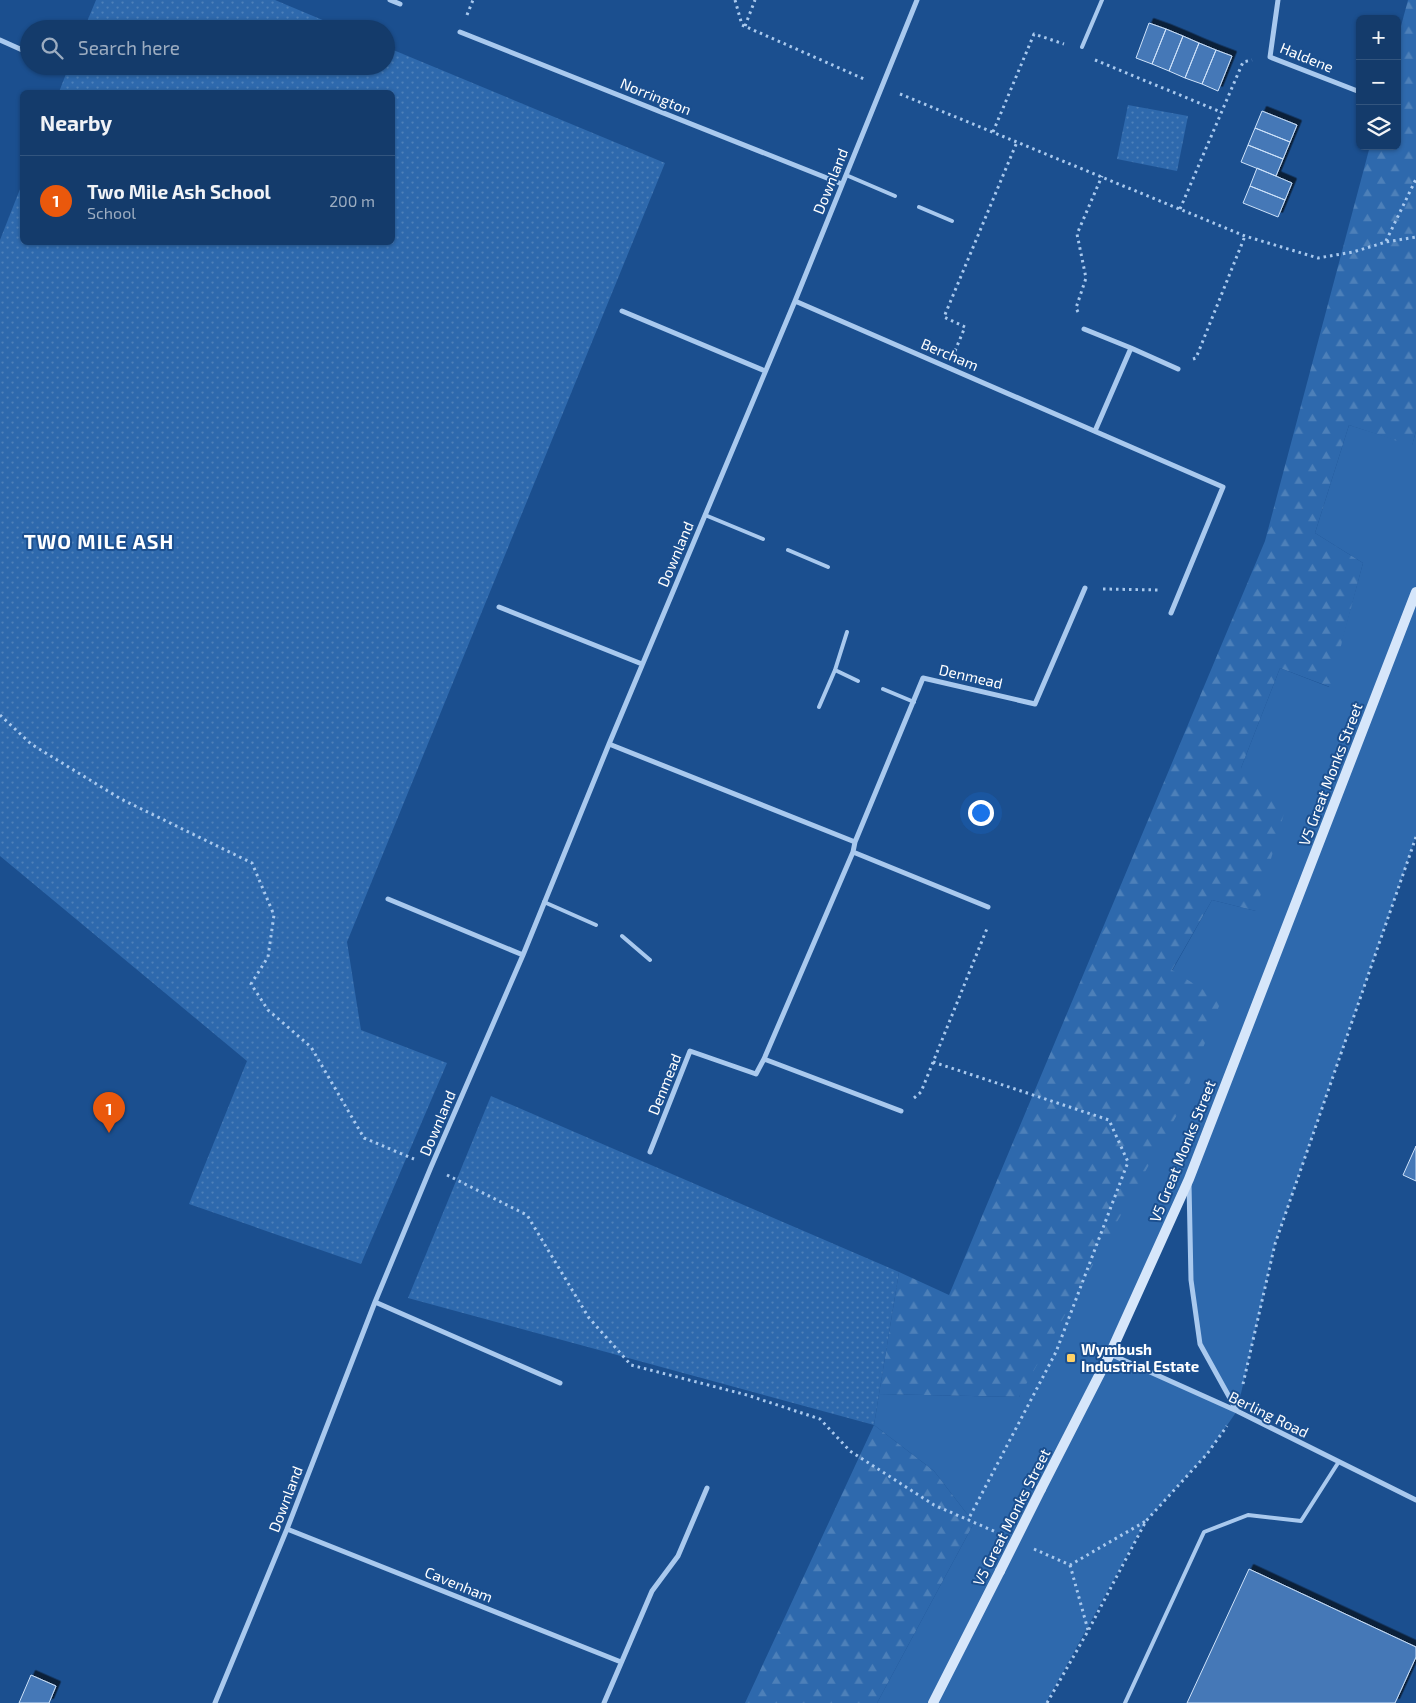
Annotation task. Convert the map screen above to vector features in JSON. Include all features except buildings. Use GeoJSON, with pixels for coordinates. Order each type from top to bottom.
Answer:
{"type":"FeatureCollection","features":[{"type":"Feature","properties":{"kind":"street"},"geometry":{"type":"LineString","coordinates":[[390,0],[400,4]]}},
{"type":"Feature","properties":{"kind":"street","name":"Downland"},"geometry":{"type":"LineString","coordinates":[[216,1703],[287,1529],[375,1302],[523,954],[642,664],[795,301],[917,0]]}},
{"type":"Feature","properties":{"kind":"street","name":"Haldene"},"geometry":{"type":"LineString","coordinates":[[1278,0],[1270,57],[1356,90]]}},
{"type":"Feature","properties":{"kind":"street","name":"Norrington"},"geometry":{"type":"LineString","coordinates":[[460,32],[842,184]]}},
{"type":"Feature","properties":{"kind":"street"},"geometry":{"type":"LineString","coordinates":[[0,40],[20,48]]}},
{"type":"Feature","properties":{"kind":"street","name":"Bercham"},"geometry":{"type":"LineString","coordinates":[[795,301],[1223,487],[1171,613]]}},
{"type":"Feature","properties":{"kind":"street"},"geometry":{"type":"LineString","coordinates":[[622,311],[765,371]]}},
{"type":"Feature","properties":{"kind":"street"},"geometry":{"type":"LineString","coordinates":[[1084,329],[1178,369]]}},
{"type":"Feature","properties":{"kind":"street"},"geometry":{"type":"LineString","coordinates":[[1095,431],[1131,348]]}},
{"type":"Feature","properties":{"kind":"street","name":"Denmead"},"geometry":{"type":"LineString","coordinates":[[650,1152],[690,1052],[756,1074],[852,852],[923,678],[1035,704],[1085,588]]}},
{"type":"Feature","properties":{"kind":"street","name":"V5 Great Monks Street"},"geometry":{"type":"LineString","coordinates":[[932,1703],[1110,1354],[1189,1179],[1416,592]]}},
{"type":"Feature","properties":{"kind":"street"},"geometry":{"type":"LineString","coordinates":[[499,607],[642,664]]}},
{"type":"Feature","properties":{"kind":"street"},"geometry":{"type":"LineString","coordinates":[[609,744],[855,842]]}},
{"type":"Feature","properties":{"kind":"street"},"geometry":{"type":"LineString","coordinates":[[852,852],[988,907]]}},
{"type":"Feature","properties":{"kind":"street"},"geometry":{"type":"LineString","coordinates":[[388,899],[523,954]]}},
{"type":"Feature","properties":{"kind":"street"},"geometry":{"type":"LineString","coordinates":[[764,1059],[901,1111]]}},
{"type":"Feature","properties":{"kind":"street"},"geometry":{"type":"LineString","coordinates":[[1189,1179],[1191,1280],[1200,1344],[1237,1411]]}},
{"type":"Feature","properties":{"kind":"street"},"geometry":{"type":"LineString","coordinates":[[375,1302],[560,1383]]}},
{"type":"Feature","properties":{"kind":"street","name":"Berling Road"},"geometry":{"type":"LineString","coordinates":[[1110,1354],[1237,1411],[1338,1463],[1416,1500]]}},
{"type":"Feature","properties":{"kind":"street"},"geometry":{"type":"LineString","coordinates":[[604,1703],[652,1591],[678,1556],[707,1488]]}},
{"type":"Feature","properties":{"kind":"street","name":"Cavenham"},"geometry":{"type":"LineString","coordinates":[[287,1529],[621,1662]]}},
{"type":"Feature","properties":{"kind":"lane"},"geometry":{"type":"LineString","coordinates":[[1082,47],[1102,0]]}},
{"type":"Feature","properties":{"kind":"lane"},"geometry":{"type":"LineString","coordinates":[[846,175],[895,196]]}},
{"type":"Feature","properties":{"kind":"lane"},"geometry":{"type":"LineString","coordinates":[[919,207],[952,221]]}},
{"type":"Feature","properties":{"kind":"lane"},"geometry":{"type":"LineString","coordinates":[[705,515],[763,539]]}},
{"type":"Feature","properties":{"kind":"lane"},"geometry":{"type":"LineString","coordinates":[[788,550],[828,567]]}},
{"type":"Feature","properties":{"kind":"lane"},"geometry":{"type":"LineString","coordinates":[[819,707],[835,670],[847,632]]}},
{"type":"Feature","properties":{"kind":"lane"},"geometry":{"type":"LineString","coordinates":[[835,670],[858,681]]}},
{"type":"Feature","properties":{"kind":"lane"},"geometry":{"type":"LineString","coordinates":[[882,689],[914,702]]}},
{"type":"Feature","properties":{"kind":"lane"},"geometry":{"type":"LineString","coordinates":[[544,902],[596,925]]}},
{"type":"Feature","properties":{"kind":"lane"},"geometry":{"type":"LineString","coordinates":[[622,936],[650,960]]}},
{"type":"Feature","properties":{"kind":"lane"},"geometry":{"type":"LineString","coordinates":[[1125,1703],[1204,1532],[1248,1515],[1301,1521],[1338,1463]]}},
{"type":"Feature","properties":{"kind":"path"},"geometry":{"type":"LineString","coordinates":[[735,0],[742,25],[882,86],[1245,236],[1318,258],[1354,252],[1386,242],[1416,237]]}},
{"type":"Feature","properties":{"kind":"path"},"geometry":{"type":"LineString","coordinates":[[745,26],[755,0]]}},
{"type":"Feature","properties":{"kind":"path"},"geometry":{"type":"LineString","coordinates":[[993,132],[1034,34],[1061,44],[1082,47],[1092,58],[1221,112]]}},
{"type":"Feature","properties":{"kind":"path"},"geometry":{"type":"LineString","coordinates":[[1180,209],[1243,62],[1270,57]]}},
{"type":"Feature","properties":{"kind":"path"},"geometry":{"type":"LineString","coordinates":[[947,367],[965,327],[944,317],[1017,142]]}},
{"type":"Feature","properties":{"kind":"path"},"geometry":{"type":"LineString","coordinates":[[1084,329],[1076,308],[1086,278],[1077,234],[1102,176]]}},
{"type":"Feature","properties":{"kind":"path"},"geometry":{"type":"LineString","coordinates":[[1386,242],[1416,179]]}},
{"type":"Feature","properties":{"kind":"path"},"geometry":{"type":"LineString","coordinates":[[1178,369],[1196,358],[1245,236]]}},
{"type":"Feature","properties":{"kind":"path"},"geometry":{"type":"LineString","coordinates":[[1085,588],[1180,591]]}},
{"type":"Feature","properties":{"kind":"path"},"geometry":{"type":"LineString","coordinates":[[0,715],[31,744],[121,799],[252,863],[274,915],[268,957],[251,984],[268,1010],[312,1046],[364,1138],[431,1167],[527,1214],[589,1318],[631,1365],[747,1395],[820,1419],[850,1450],[934,1505],[998,1533]]}},
{"type":"Feature","properties":{"kind":"path"},"geometry":{"type":"LineString","coordinates":[[1047,1703],[1088,1631],[1146,1521],[1207,1454],[1237,1411],[1275,1244],[1416,837]]}},
{"type":"Feature","properties":{"kind":"path"},"geometry":{"type":"LineString","coordinates":[[901,1111],[921,1092],[988,927],[988,907]]}},
{"type":"Feature","properties":{"kind":"path"},"geometry":{"type":"LineString","coordinates":[[933,1062],[1110,1120],[1128,1162],[1056,1352],[968,1520]]}},
{"type":"Feature","properties":{"kind":"path"},"geometry":{"type":"LineString","coordinates":[[1070,1565],[1146,1521]]}},
{"type":"Feature","properties":{"kind":"path"},"geometry":{"type":"LineString","coordinates":[[1030,1547],[1070,1565]]}},
{"type":"Feature","properties":{"kind":"path"},"geometry":{"type":"LineString","coordinates":[[1070,1565],[1088,1631]]}},
{"type":"Feature","properties":{"kind":"green space"},"geometry":{"type":"Polygon","coordinates":[[[96,0],[275,0],[323,20],[88,20],[96,0]]]}},
{"type":"Feature","properties":{"kind":"green space"},"geometry":{"type":"Polygon","coordinates":[[[1408,0],[1416,0],[1416,431],[1412,446],[1349,425],[1315,533],[1363,563],[1330,687],[1280,668],[1241,768],[1287,803],[1256,911],[1212,900],[1172,970],[1221,1001],[1178,1113],[1019,1397],[879,1394],[899,1272],[949,1295],[1265,541],[1369,150],[1401,150],[1401,26],[1408,0]]]}},
{"type":"Feature","properties":{"kind":"green space"},"geometry":{"type":"Polygon","coordinates":[[[395,51],[665,163],[347,942],[361,1030],[447,1063],[361,1264],[189,1204],[247,1061],[0,856],[0,240],[20,189],[20,245],[395,245],[395,90],[60,90],[66,75],[395,75],[395,51]]]}},
{"type":"Feature","properties":{"kind":"green space"},"geometry":{"type":"Polygon","coordinates":[[[1128,105],[1188,116],[1177,171],[1117,159],[1128,105]]]}},
{"type":"Feature","properties":{"kind":"green space"},"geometry":{"type":"Polygon","coordinates":[[[1349,425],[1412,445],[1416,431],[1416,837],[1275,1244],[1237,1411],[1207,1454],[1146,1521],[1046,1703],[877,1703],[974,1523],[934,1471],[874,1425],[879,1394],[1019,1397],[1172,971],[1212,900],[1256,911],[1241,768],[1280,668],[1329,687],[1363,563],[1315,533],[1349,425]],[[1189,1181],[1110,1354],[1237,1411],[1200,1344],[1191,1280],[1189,1181]]]}},
{"type":"Feature","properties":{"kind":"green space"},"geometry":{"type":"Polygon","coordinates":[[[491,1096],[899,1272],[874,1425],[408,1298],[491,1096]]]}},
{"type":"Feature","properties":{"kind":"green space"},"geometry":{"type":"Polygon","coordinates":[[[874,1425],[934,1471],[974,1523],[877,1703],[745,1703],[874,1425]]]}},
{"type":"Feature","properties":{"kind":"place","name":"Two Mile Ash School"},"geometry":{"type":"Point","coordinates":[109,1133]}},
{"type":"Feature","properties":{"kind":"place","name":"Wymbush Industrial Estate"},"geometry":{"type":"Point","coordinates":[1071,1358]}},
{"type":"Feature","properties":{"kind":"district","name":"TWO MILE ASH"},"geometry":{"type":"Point","coordinates":[99,541]}}]}
